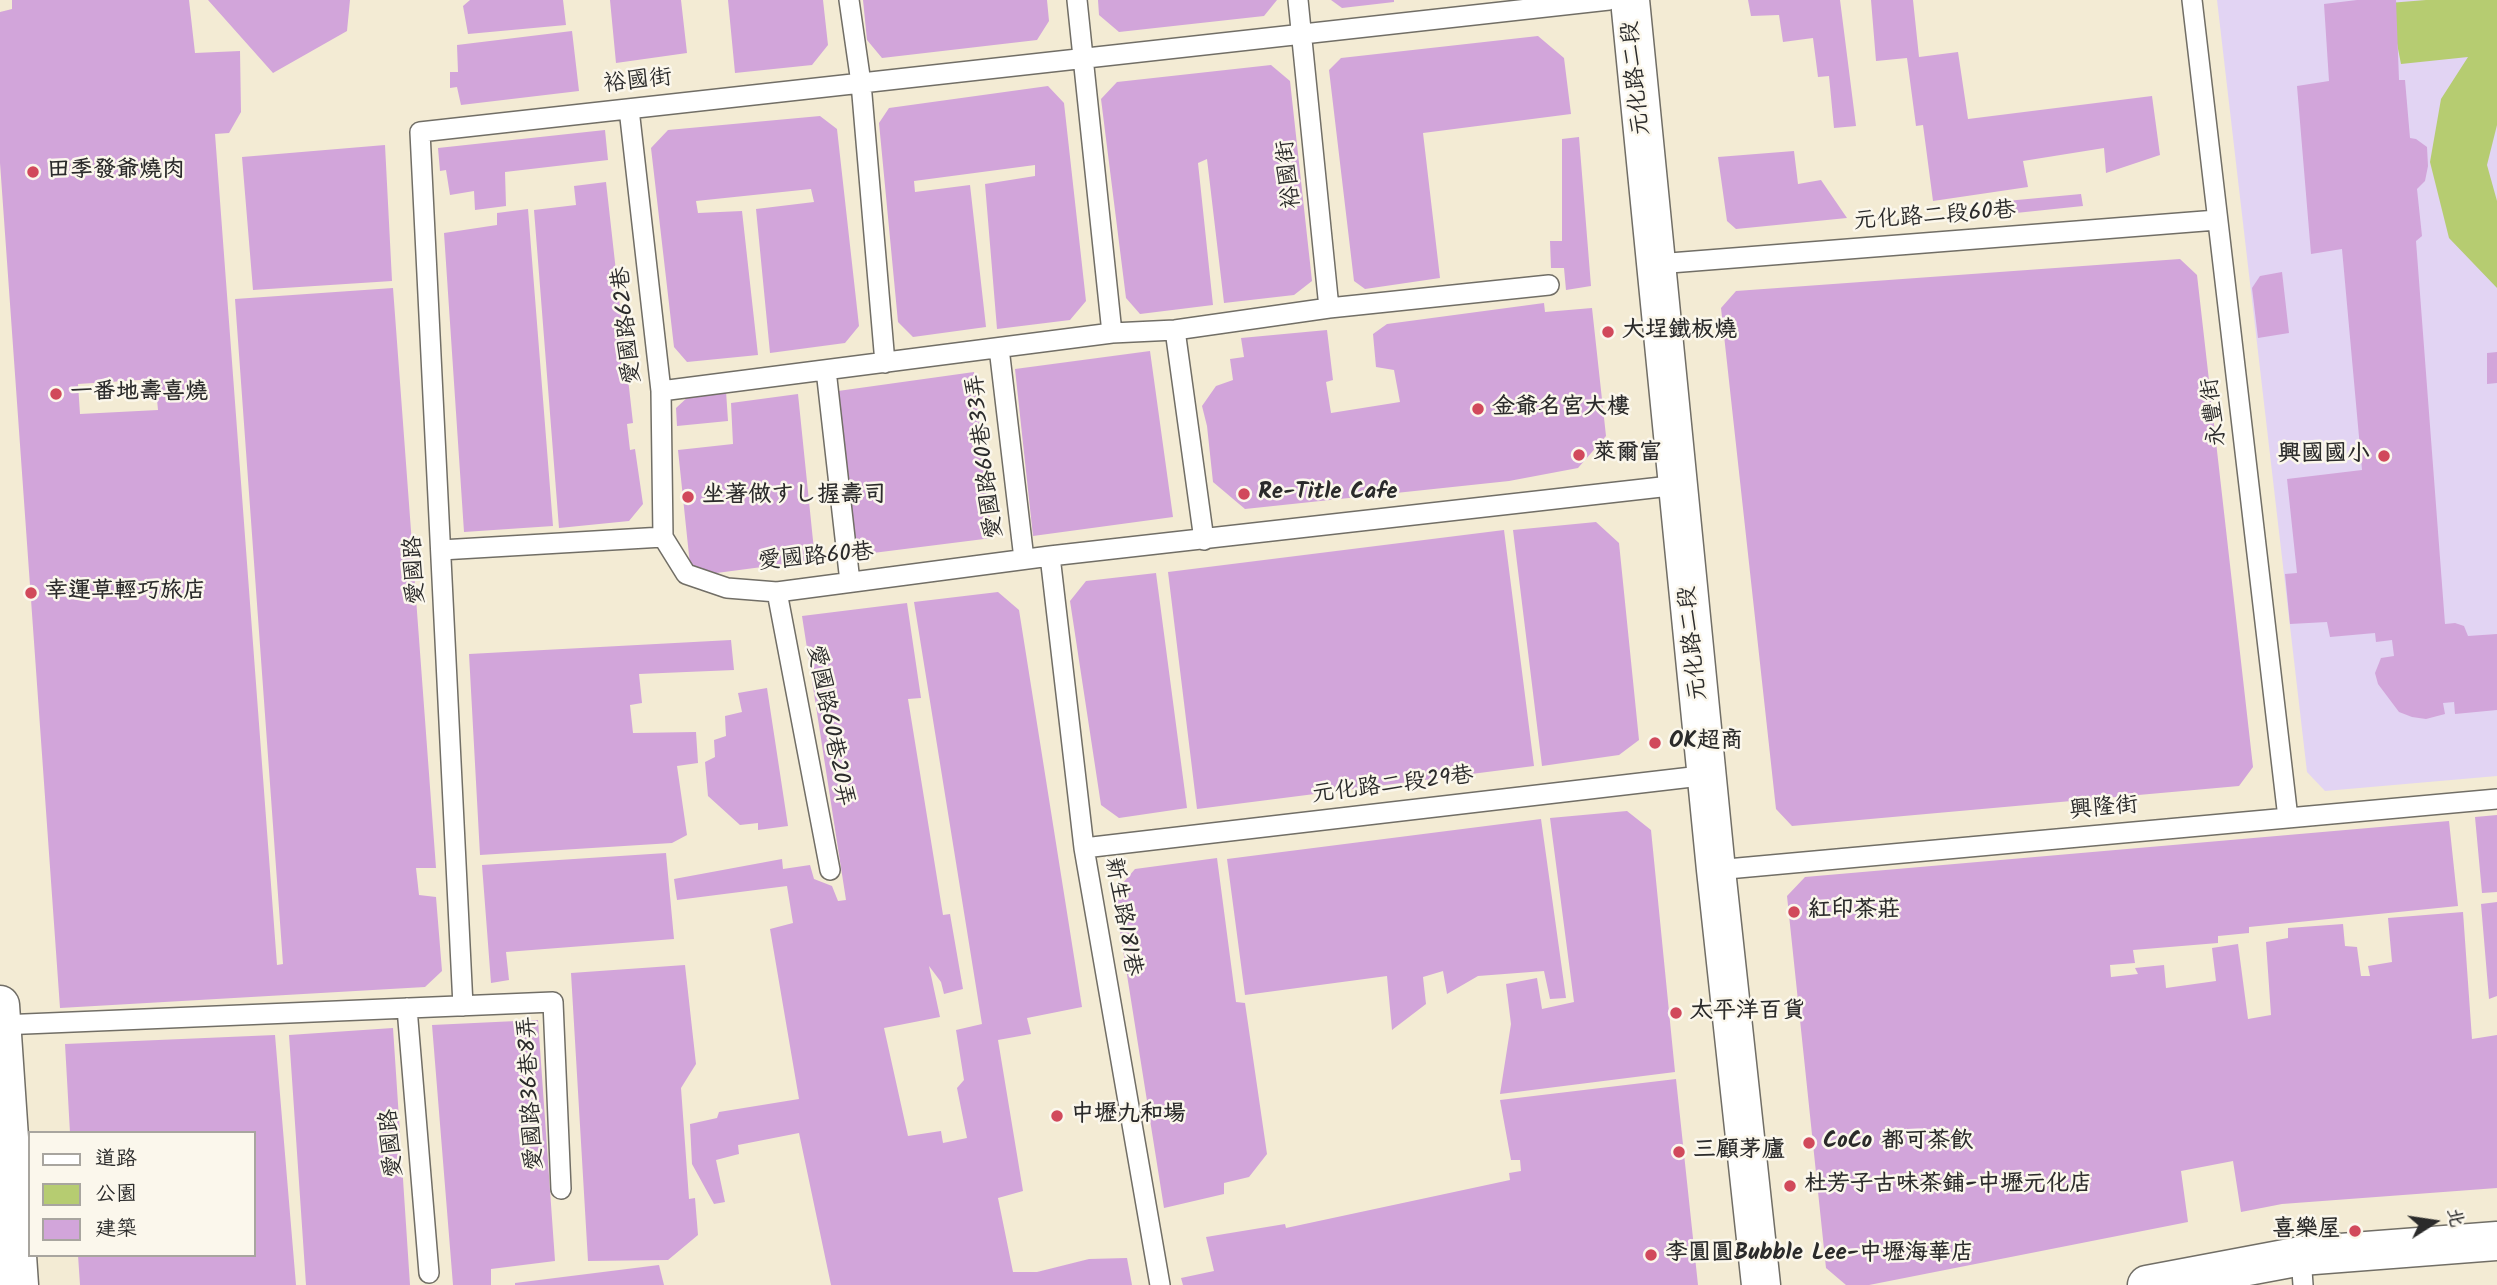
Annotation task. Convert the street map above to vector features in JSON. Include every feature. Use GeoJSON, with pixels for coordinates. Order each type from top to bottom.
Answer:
{"type":"FeatureCollection","features":[{"type":"Feature","properties":{"kind":"street","name":"元化路二段"},"geometry":{"type":"LineString","coordinates":[[1629,0],[1709,775],[1716,870],[1761,1285]]}},
{"type":"Feature","properties":{"kind":"street"},"geometry":{"type":"LineString","coordinates":[[1,1015],[19,1285]]}},
{"type":"Feature","properties":{"kind":"street"},"geometry":{"type":"LineString","coordinates":[[2147,1285],[2302,1271],[2497,1241]]}},
{"type":"Feature","properties":{"kind":"lane"},"geometry":{"type":"LineString","coordinates":[[849,0],[861,83],[885,363]]}},
{"type":"Feature","properties":{"kind":"lane"},"geometry":{"type":"LineString","coordinates":[[1077,0],[1112,333]]}},
{"type":"Feature","properties":{"kind":"lane","name":"裕國街"},"geometry":{"type":"LineString","coordinates":[[1298,0],[1329,308]]}},
{"type":"Feature","properties":{"kind":"lane","name":"裕國街"},"geometry":{"type":"LineString","coordinates":[[420,132],[1609,0]]}},
{"type":"Feature","properties":{"kind":"lane","name":"永豐街"},"geometry":{"type":"LineString","coordinates":[[2192,0],[2288,818]]}},
{"type":"Feature","properties":{"kind":"lane","name":"愛國路62巷"},"geometry":{"type":"LineString","coordinates":[[628,109],[661,391],[663,537]]}},
{"type":"Feature","properties":{"kind":"lane","name":"愛國路"},"geometry":{"type":"LineString","coordinates":[[420,132],[463,1006]]}},
{"type":"Feature","properties":{"kind":"lane","name":"元化路二段60巷"},"geometry":{"type":"LineString","coordinates":[[1657,264],[2217,220]]}},
{"type":"Feature","properties":{"kind":"lane"},"geometry":{"type":"LineString","coordinates":[[661,391],[1112,333],[1175,330],[1329,308],[1549,285]]}},
{"type":"Feature","properties":{"kind":"lane"},"geometry":{"type":"LineString","coordinates":[[1175,330],[1204,540]]}},
{"type":"Feature","properties":{"kind":"lane","name":"愛國路60巷33弄"},"geometry":{"type":"LineString","coordinates":[[999,348],[1024,559]]}},
{"type":"Feature","properties":{"kind":"lane"},"geometry":{"type":"LineString","coordinates":[[826,370],[850,582]]}},
{"type":"Feature","properties":{"kind":"lane","name":"愛國路60巷"},"geometry":{"type":"LineString","coordinates":[[663,537],[686,574],[727,588],[777,592],[1051,555],[1679,485]]}},
{"type":"Feature","properties":{"kind":"lane"},"geometry":{"type":"LineString","coordinates":[[441,550],[663,537]]}},
{"type":"Feature","properties":{"kind":"lane","name":"新生路181巷"},"geometry":{"type":"LineString","coordinates":[[1051,555],[1084,848],[1160,1285]]}},
{"type":"Feature","properties":{"kind":"lane","name":"愛國路60巷20弄"},"geometry":{"type":"LineString","coordinates":[[777,592],[830,870]]}},
{"type":"Feature","properties":{"kind":"lane","name":"元化路二段29巷"},"geometry":{"type":"LineString","coordinates":[[1084,848],[1709,775]]}},
{"type":"Feature","properties":{"kind":"lane","name":"興隆街"},"geometry":{"type":"LineString","coordinates":[[1716,870],[2497,799]]}},
{"type":"Feature","properties":{"kind":"lane","name":"愛國路36巷8弄"},"geometry":{"type":"LineString","coordinates":[[463,1006],[553,1002],[561,1189]]}},
{"type":"Feature","properties":{"kind":"lane"},"geometry":{"type":"LineString","coordinates":[[1,1015],[463,1006]]}},
{"type":"Feature","properties":{"kind":"lane","name":"愛國路"},"geometry":{"type":"LineString","coordinates":[[407,1009],[429,1273]]}},
{"type":"Feature","properties":{"kind":"shaded area","name":"興國國小"},"geometry":{"type":"Polygon","coordinates":[[[2217,0],[2497,0],[2497,776],[2325,791],[2307,772],[2217,0]]]}},
{"type":"Feature","properties":{"kind":"green space"},"geometry":{"type":"Polygon","coordinates":[[[2497,0],[2497,125],[2487,165],[2497,201],[2497,288],[2449,238],[2430,162],[2441,99],[2468,57],[2401,64],[2389,3],[2497,0]]]}},
{"type":"Feature","properties":{"kind":"building"},"geometry":{"type":"Polygon","coordinates":[[[12,0],[189,0],[195,53],[240,51],[241,112],[229,133],[215,134],[277,965],[283,964],[235,299],[393,288],[436,868],[416,868],[419,895],[436,897],[442,971],[425,987],[60,1008],[0,163],[0,12],[12,9],[12,0]],[[155,379],[78,384],[80,414],[158,410],[155,379]]]}},
{"type":"Feature","properties":{"kind":"building"},"geometry":{"type":"Polygon","coordinates":[[[208,0],[350,0],[347,31],[273,73],[208,0]]]}},
{"type":"Feature","properties":{"kind":"building"},"geometry":{"type":"Polygon","coordinates":[[[470,0],[563,0],[566,25],[468,34],[463,6],[470,0]]]}},
{"type":"Feature","properties":{"kind":"building"},"geometry":{"type":"Polygon","coordinates":[[[610,0],[681,0],[687,53],[616,63],[610,0]]]}},
{"type":"Feature","properties":{"kind":"building"},"geometry":{"type":"Polygon","coordinates":[[[728,0],[823,0],[828,45],[812,65],[735,73],[728,0]]]}},
{"type":"Feature","properties":{"kind":"building"},"geometry":{"type":"Polygon","coordinates":[[[863,0],[1047,0],[1049,21],[1037,40],[882,58],[867,40],[863,0]]]}},
{"type":"Feature","properties":{"kind":"building"},"geometry":{"type":"Polygon","coordinates":[[[1098,0],[1277,0],[1264,16],[1119,32],[1099,15],[1098,0]]]}},
{"type":"Feature","properties":{"kind":"building"},"geometry":{"type":"Polygon","coordinates":[[[1331,0],[1394,0],[1394,2],[1342,8],[1331,0]]]}},
{"type":"Feature","properties":{"kind":"building"},"geometry":{"type":"Polygon","coordinates":[[[1748,0],[1840,0],[1856,126],[1834,128],[1829,76],[1818,77],[1813,38],[1783,42],[1779,15],[1751,16],[1748,0]]]}},
{"type":"Feature","properties":{"kind":"building"},"geometry":{"type":"Polygon","coordinates":[[[1871,0],[1913,0],[1919,57],[1958,52],[1968,119],[2152,96],[2160,155],[2106,173],[2104,148],[2023,161],[2028,187],[1933,201],[1923,125],[1916,126],[1907,58],[1876,61],[1871,0]]]}},
{"type":"Feature","properties":{"kind":"building"},"geometry":{"type":"Polygon","coordinates":[[[2357,0],[2396,0],[2399,80],[2405,80],[2410,138],[2427,147],[2428,166],[2425,181],[2417,189],[2422,236],[2416,241],[2445,624],[2464,626],[2468,636],[2497,634],[2497,710],[2455,714],[2454,702],[2443,703],[2445,714],[2426,719],[2399,712],[2378,684],[2375,673],[2381,658],[2394,656],[2392,640],[2376,642],[2375,633],[2330,637],[2327,622],[2290,624],[2285,574],[2297,573],[2287,479],[2362,470],[2342,249],[2311,254],[2297,86],[2329,81],[2324,4],[2357,0]]]}},
{"type":"Feature","properties":{"kind":"building"},"geometry":{"type":"Polygon","coordinates":[[[572,31],[579,91],[461,105],[457,87],[450,88],[450,72],[458,72],[457,45],[572,31]]]}},
{"type":"Feature","properties":{"kind":"building"},"geometry":{"type":"Polygon","coordinates":[[[1538,36],[1564,58],[1571,114],[1423,133],[1440,278],[1365,289],[1354,281],[1329,70],[1341,58],[1538,36]]]}},
{"type":"Feature","properties":{"kind":"building"},"geometry":{"type":"Polygon","coordinates":[[[1271,65],[1290,81],[1312,281],[1294,295],[1224,303],[1207,159],[1198,163],[1213,305],[1140,314],[1126,298],[1101,99],[1117,82],[1271,65]]]}},
{"type":"Feature","properties":{"kind":"building"},"geometry":{"type":"Polygon","coordinates":[[[1048,86],[1064,103],[1086,301],[1070,320],[997,329],[985,184],[1035,176],[1035,165],[914,181],[915,192],[970,185],[986,327],[913,337],[898,322],[879,123],[889,108],[1048,86]]]}},
{"type":"Feature","properties":{"kind":"building"},"geometry":{"type":"Polygon","coordinates":[[[820,116],[837,129],[859,326],[845,343],[770,353],[756,209],[814,202],[811,189],[696,201],[698,213],[742,211],[758,355],[687,362],[674,347],[651,148],[668,130],[820,116]]]}},
{"type":"Feature","properties":{"kind":"building"},"geometry":{"type":"Polygon","coordinates":[[[605,130],[608,160],[505,172],[506,206],[475,210],[474,191],[450,195],[446,170],[440,171],[438,148],[605,130]]]}},
{"type":"Feature","properties":{"kind":"building"},"geometry":{"type":"Polygon","coordinates":[[[1579,137],[1591,286],[1566,290],[1564,268],[1551,268],[1550,241],[1562,241],[1562,139],[1579,137]]]}},
{"type":"Feature","properties":{"kind":"building"},"geometry":{"type":"Polygon","coordinates":[[[385,145],[392,281],[253,290],[242,157],[385,145]]]}},
{"type":"Feature","properties":{"kind":"building"},"geometry":{"type":"Polygon","coordinates":[[[1794,151],[1798,184],[1821,180],[1847,218],[1736,229],[1727,221],[1718,157],[1794,151]]]}},
{"type":"Feature","properties":{"kind":"building"},"geometry":{"type":"Polygon","coordinates":[[[606,182],[633,423],[627,424],[630,450],[635,449],[643,504],[629,521],[559,528],[534,210],[576,205],[574,186],[606,182]]]}},
{"type":"Feature","properties":{"kind":"building"},"geometry":{"type":"Polygon","coordinates":[[[2081,194],[2083,206],[1987,216],[1985,203],[2081,194]]]}},
{"type":"Feature","properties":{"kind":"building"},"geometry":{"type":"Polygon","coordinates":[[[528,209],[553,526],[464,532],[444,233],[497,225],[497,213],[528,209]]]}},
{"type":"Feature","properties":{"kind":"building"},"geometry":{"type":"Polygon","coordinates":[[[2180,259],[2197,275],[2253,767],[2239,786],[1792,826],[1776,809],[1721,308],[1736,291],[2180,259]]]}},
{"type":"Feature","properties":{"kind":"building"},"geometry":{"type":"Polygon","coordinates":[[[2282,272],[2289,333],[2258,338],[2252,288],[2260,276],[2282,272]]]}},
{"type":"Feature","properties":{"kind":"building","name":"金爺名宮大樓"},"geometry":{"type":"Polygon","coordinates":[[[1544,303],[1545,312],[1592,308],[1606,436],[1578,468],[1509,481],[1245,509],[1213,482],[1202,406],[1216,386],[1233,380],[1230,359],[1244,357],[1241,338],[1327,330],[1333,380],[1326,382],[1331,413],[1400,402],[1394,370],[1376,367],[1373,334],[1387,324],[1544,303]]]}},
{"type":"Feature","properties":{"kind":"building"},"geometry":{"type":"Polygon","coordinates":[[[1150,351],[1173,517],[1033,536],[1015,369],[1150,351]]]}},
{"type":"Feature","properties":{"kind":"building"},"geometry":{"type":"Polygon","coordinates":[[[2497,352],[2497,383],[2487,384],[2487,353],[2497,352]]]}},
{"type":"Feature","properties":{"kind":"building"},"geometry":{"type":"Polygon","coordinates":[[[974,372],[992,538],[857,555],[838,391],[974,372]]]}},
{"type":"Feature","properties":{"kind":"building"},"geometry":{"type":"Polygon","coordinates":[[[726,391],[728,421],[677,426],[676,408],[689,396],[726,391]]]}},
{"type":"Feature","properties":{"kind":"building"},"geometry":{"type":"Polygon","coordinates":[[[798,394],[815,560],[709,574],[690,565],[678,450],[733,444],[731,403],[798,394]]]}},
{"type":"Feature","properties":{"kind":"building"},"geometry":{"type":"Polygon","coordinates":[[[1596,522],[1619,543],[1639,740],[1619,755],[1542,766],[1513,530],[1596,522]]]}},
{"type":"Feature","properties":{"kind":"building"},"geometry":{"type":"Polygon","coordinates":[[[1504,530],[1534,766],[1197,809],[1168,572],[1504,530]]]}},
{"type":"Feature","properties":{"kind":"building"},"geometry":{"type":"Polygon","coordinates":[[[1156,573],[1187,808],[1119,818],[1101,805],[1070,601],[1086,581],[1156,573]]]}},
{"type":"Feature","properties":{"kind":"building"},"geometry":{"type":"Polygon","coordinates":[[[998,592],[1019,610],[1082,1007],[1027,1018],[1031,1034],[998,1040],[1023,1191],[998,1198],[1013,1272],[1037,1272],[1089,1259],[1127,1258],[1132,1285],[831,1285],[799,1133],[738,1145],[739,1154],[716,1160],[725,1202],[714,1204],[692,1164],[690,1124],[717,1118],[719,1112],[799,1099],[770,929],[793,923],[787,886],[677,900],[674,879],[782,859],[783,869],[810,865],[814,879],[832,886],[838,901],[846,900],[802,616],[907,603],[921,698],[908,699],[943,915],[950,914],[963,989],[944,994],[941,982],[929,966],[940,1017],[884,1028],[908,1136],[941,1131],[943,1143],[967,1138],[957,1088],[964,1080],[956,1030],[982,1024],[914,602],[998,592]]]}},
{"type":"Feature","properties":{"kind":"building"},"geometry":{"type":"Polygon","coordinates":[[[731,640],[734,670],[639,674],[642,703],[630,705],[633,733],[696,732],[698,763],[677,766],[687,835],[672,843],[480,855],[469,654],[731,640]]]}},
{"type":"Feature","properties":{"kind":"building"},"geometry":{"type":"Polygon","coordinates":[[[767,688],[788,826],[758,830],[758,823],[740,825],[708,796],[705,762],[715,757],[714,740],[726,736],[725,716],[742,712],[738,693],[767,688]]]}},
{"type":"Feature","properties":{"kind":"building"},"geometry":{"type":"Polygon","coordinates":[[[1627,811],[1651,830],[1675,1072],[1500,1094],[1511,1024],[1506,984],[1537,978],[1542,1009],[1574,1002],[1550,818],[1627,811]]]}},
{"type":"Feature","properties":{"kind":"building"},"geometry":{"type":"Polygon","coordinates":[[[2497,815],[2497,892],[2482,893],[2475,817],[2497,815]]]}},
{"type":"Feature","properties":{"kind":"building"},"geometry":{"type":"Polygon","coordinates":[[[1541,819],[1566,998],[1550,999],[1544,971],[1478,976],[1447,994],[1443,971],[1423,977],[1426,1004],[1392,1030],[1387,976],[1245,995],[1227,859],[1541,819]]]}},
{"type":"Feature","properties":{"kind":"building"},"geometry":{"type":"Polygon","coordinates":[[[2449,821],[2458,906],[2249,927],[2249,933],[2218,936],[2218,943],[2133,950],[2135,963],[2110,965],[2111,977],[2138,974],[2135,968],[2164,965],[2166,988],[2216,981],[2212,948],[2238,944],[2248,1019],[2271,1015],[2266,942],[2288,938],[2288,928],[2343,924],[2345,946],[2357,947],[2361,976],[2370,976],[2368,966],[2392,962],[2388,918],[2463,912],[2472,1039],[2497,1035],[2497,1188],[2282,1204],[2241,1212],[2233,1161],[2181,1171],[2188,1222],[1869,1285],[1846,1285],[1826,1268],[1787,896],[1805,877],[2449,821]]]}},
{"type":"Feature","properties":{"kind":"building"},"geometry":{"type":"Polygon","coordinates":[[[666,853],[674,939],[506,952],[509,980],[491,983],[482,865],[666,853]]]}},
{"type":"Feature","properties":{"kind":"building"},"geometry":{"type":"Polygon","coordinates":[[[1217,858],[1236,1002],[1245,1003],[1267,1154],[1249,1177],[1224,1183],[1224,1194],[1164,1208],[1114,893],[1135,869],[1217,858]]]}},
{"type":"Feature","properties":{"kind":"building"},"geometry":{"type":"Polygon","coordinates":[[[2497,902],[2497,996],[2489,999],[2481,904],[2497,902]]]}},
{"type":"Feature","properties":{"kind":"building"},"geometry":{"type":"Polygon","coordinates":[[[685,965],[696,1064],[681,1088],[689,1199],[695,1198],[698,1235],[668,1260],[588,1261],[571,973],[685,965]]]}},
{"type":"Feature","properties":{"kind":"building"},"geometry":{"type":"Polygon","coordinates":[[[538,1020],[555,1261],[491,1269],[491,1285],[453,1285],[432,1025],[538,1020]]]}},
{"type":"Feature","properties":{"kind":"building"},"geometry":{"type":"Polygon","coordinates":[[[393,1028],[410,1285],[306,1285],[289,1035],[393,1028]]]}},
{"type":"Feature","properties":{"kind":"building"},"geometry":{"type":"Polygon","coordinates":[[[275,1035],[296,1285],[80,1285],[78,1257],[256,1257],[256,1131],[70,1131],[65,1044],[275,1035]]]}},
{"type":"Feature","properties":{"kind":"building"},"geometry":{"type":"Polygon","coordinates":[[[1676,1079],[1698,1285],[1183,1285],[1181,1278],[1214,1271],[1206,1237],[1285,1224],[1286,1228],[1510,1180],[1509,1173],[1521,1171],[1520,1160],[1511,1160],[1500,1100],[1676,1079]]]}},
{"type":"Feature","properties":{"kind":"building"},"geometry":{"type":"Polygon","coordinates":[[[659,1265],[664,1285],[515,1285],[515,1283],[659,1265]]]}},
{"type":"Feature","properties":{"kind":"place","name":"田季發爺燒肉"},"geometry":{"type":"Point","coordinates":[33,172]}},
{"type":"Feature","properties":{"kind":"place","name":"大埕鐵板燒"},"geometry":{"type":"Point","coordinates":[1608,332]}},
{"type":"Feature","properties":{"kind":"place","name":"一番地壽喜燒"},"geometry":{"type":"Point","coordinates":[56,394]}},
{"type":"Feature","properties":{"kind":"place","name":"金爺名宮大樓"},"geometry":{"type":"Point","coordinates":[1478,409]}},
{"type":"Feature","properties":{"kind":"place","name":"萊爾富"},"geometry":{"type":"Point","coordinates":[1579,455]}},
{"type":"Feature","properties":{"kind":"place","name":"興國國小"},"geometry":{"type":"Point","coordinates":[2384,456]}},
{"type":"Feature","properties":{"kind":"place","name":"Re-Title Cafe"},"geometry":{"type":"Point","coordinates":[1244,494]}},
{"type":"Feature","properties":{"kind":"place","name":"坐著做すし握壽司"},"geometry":{"type":"Point","coordinates":[688,497]}},
{"type":"Feature","properties":{"kind":"place","name":"幸運草輕巧旅店"},"geometry":{"type":"Point","coordinates":[31,593]}},
{"type":"Feature","properties":{"kind":"place","name":"OK超商"},"geometry":{"type":"Point","coordinates":[1655,743]}},
{"type":"Feature","properties":{"kind":"place","name":"紅印茶莊"},"geometry":{"type":"Point","coordinates":[1794,912]}},
{"type":"Feature","properties":{"kind":"place","name":"太平洋百貨"},"geometry":{"type":"Point","coordinates":[1676,1013]}},
{"type":"Feature","properties":{"kind":"place","name":"中壢九和場"},"geometry":{"type":"Point","coordinates":[1057,1116]}},
{"type":"Feature","properties":{"kind":"place","name":"CoCo 都可茶飲"},"geometry":{"type":"Point","coordinates":[1809,1143]}},
{"type":"Feature","properties":{"kind":"place","name":"三顧茅廬"},"geometry":{"type":"Point","coordinates":[1679,1152]}},
{"type":"Feature","properties":{"kind":"place","name":"杜芳子古味茶鋪-中壢元化店"},"geometry":{"type":"Point","coordinates":[1790,1186]}},
{"type":"Feature","properties":{"kind":"place","name":"喜樂屋"},"geometry":{"type":"Point","coordinates":[2355,1231]}},
{"type":"Feature","properties":{"kind":"place","name":"李圓圓Bubble Lee-中壢海華店"},"geometry":{"type":"Point","coordinates":[1651,1255]}}]}
